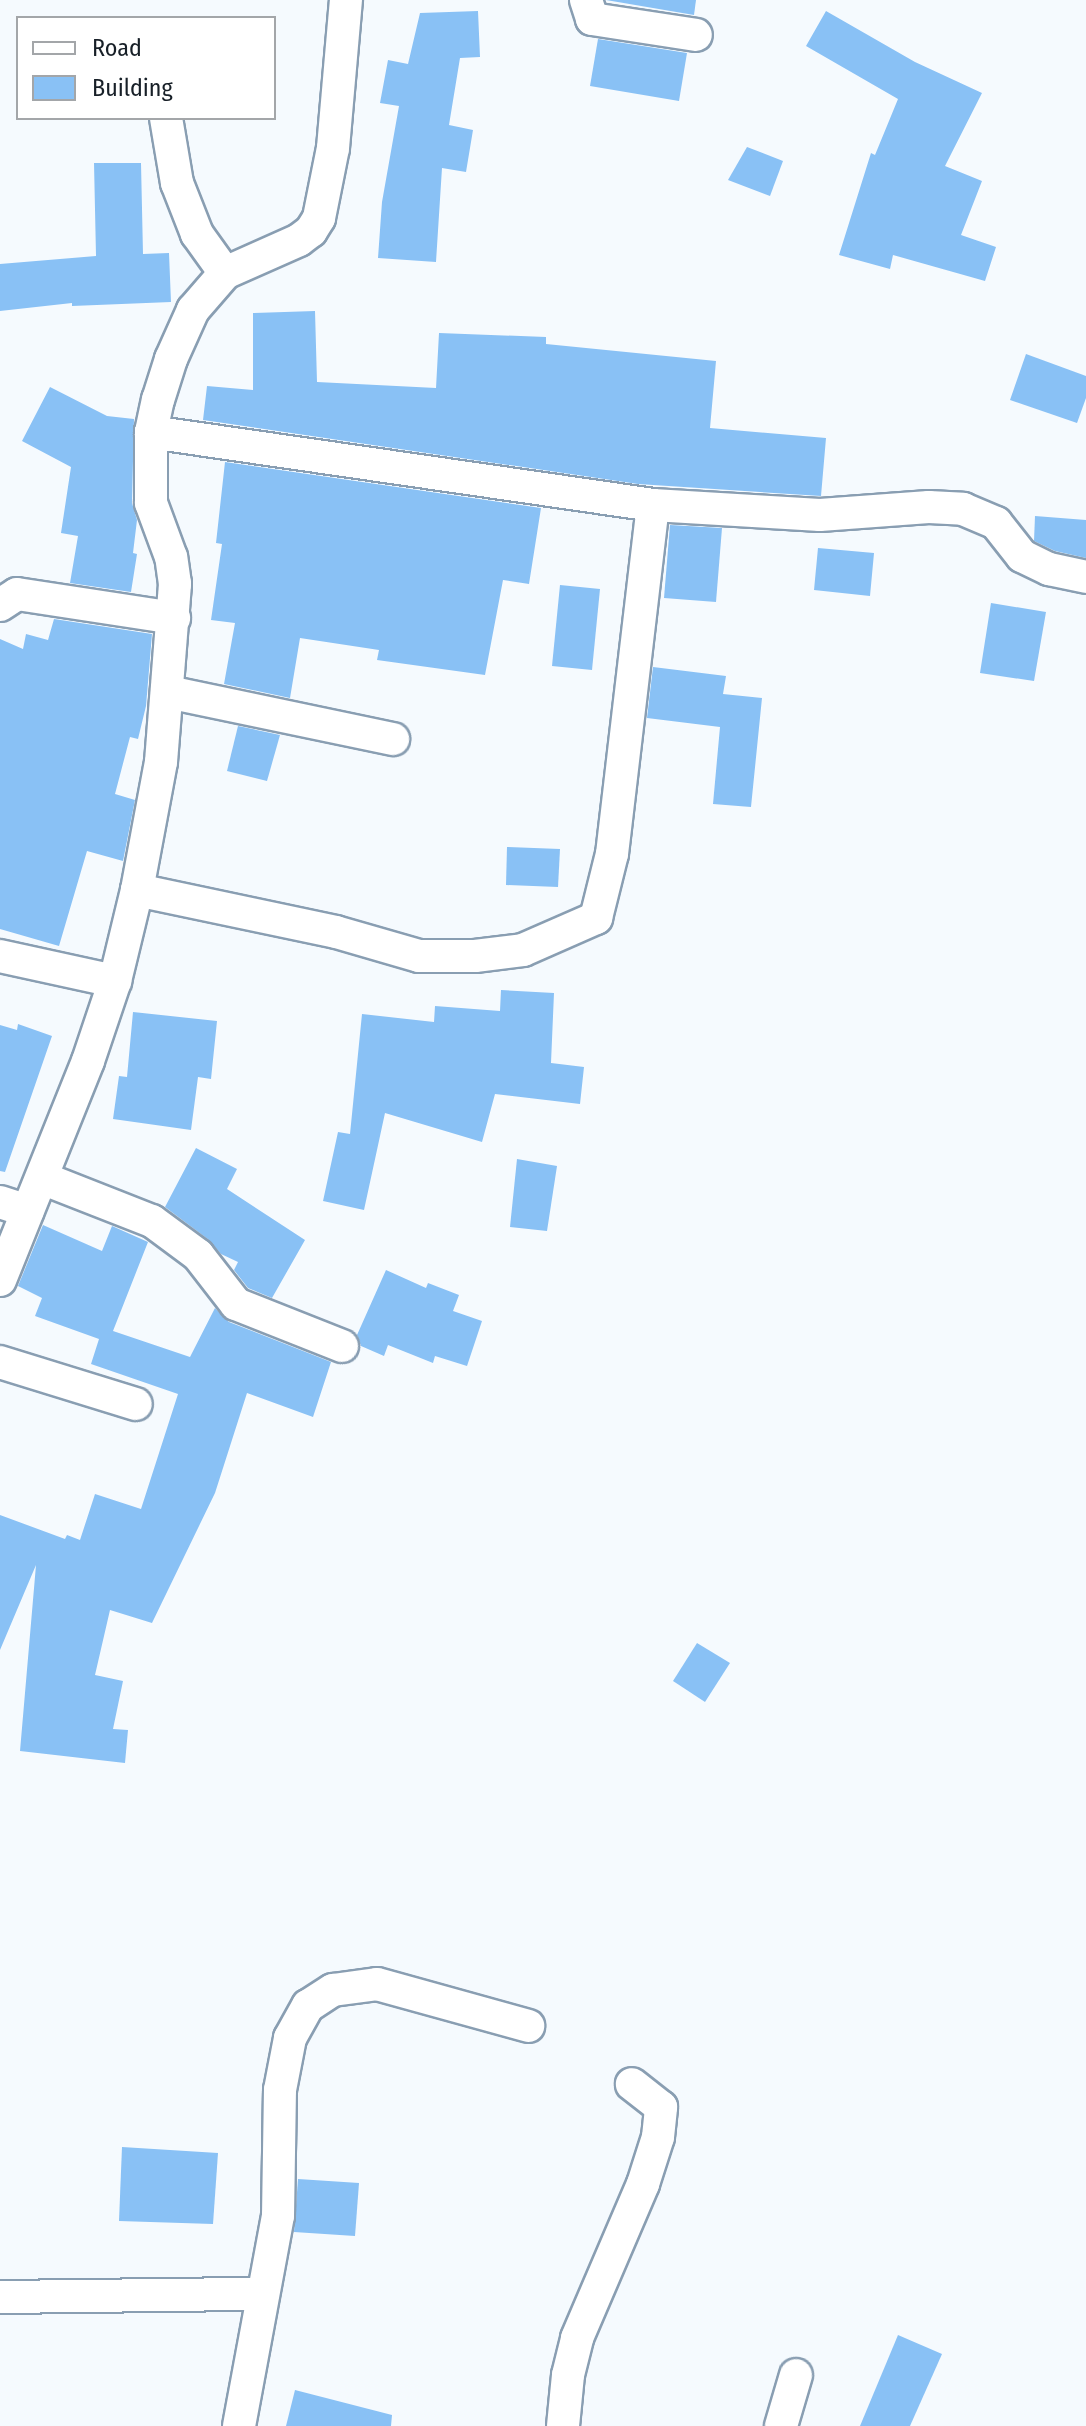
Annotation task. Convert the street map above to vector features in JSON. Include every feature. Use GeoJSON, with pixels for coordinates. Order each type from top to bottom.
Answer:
{"type":"FeatureCollection","features":[{"type":"Feature","properties":{"kind":"street"},"geometry":{"type":"LineString","coordinates":[[0,1280],[14,1207],[42,1178],[88,1061],[115,981],[137,890],[161,762],[175,584],[171,557],[151,503],[151,432],[171,359],[193,310],[225,273],[299,240],[311,231],[319,218],[333,148],[346,0]]}},
{"type":"Feature","properties":{"kind":"street"},"geometry":{"type":"LineString","coordinates":[[586,0],[592,19],[696,35]]}},
{"type":"Feature","properties":{"kind":"street"},"geometry":{"type":"LineString","coordinates":[[166,120],[177,183],[197,234],[225,273]]}},
{"type":"Feature","properties":{"kind":"street"},"geometry":{"type":"LineString","coordinates":[[151,432],[653,505],[820,515],[929,507],[963,509],[996,523],[1022,556],[1049,569],[1086,577]]}},
{"type":"Feature","properties":{"kind":"street"},"geometry":{"type":"LineString","coordinates":[[137,890],[336,932],[419,956],[475,956],[523,950],[596,918],[612,854],[653,505]]}},
{"type":"Feature","properties":{"kind":"street"},"geometry":{"type":"LineString","coordinates":[[0,605],[17,594],[174,618]]}},
{"type":"Feature","properties":{"kind":"street"},"geometry":{"type":"LineString","coordinates":[[168,692],[393,739]]}},
{"type":"Feature","properties":{"kind":"street"},"geometry":{"type":"LineString","coordinates":[[0,956],[115,981]]}},
{"type":"Feature","properties":{"kind":"street"},"geometry":{"type":"LineString","coordinates":[[42,1178],[152,1221],[198,1255],[236,1304],[342,1346]]}},
{"type":"Feature","properties":{"kind":"street"},"geometry":{"type":"LineString","coordinates":[[0,1362],[136,1404]]}},
{"type":"Feature","properties":{"kind":"street"},"geometry":{"type":"LineString","coordinates":[[239,2426],[278,2216],[280,2090],[290,2038],[308,2006],[333,1990],[377,1984],[528,2026]]}},
{"type":"Feature","properties":{"kind":"street"},"geometry":{"type":"LineString","coordinates":[[563,2426],[568,2375],[577,2338],[643,2184],[658,2137],[661,2107],[632,2084]]}},
{"type":"Feature","properties":{"kind":"street"},"geometry":{"type":"LineString","coordinates":[[0,2297],[262,2294]]}},
{"type":"Feature","properties":{"kind":"street"},"geometry":{"type":"LineString","coordinates":[[781,2426],[796,2375]]}},
{"type":"Feature","properties":{"kind":"building"},"geometry":{"type":"Polygon","coordinates":[[[606,0],[696,0],[694,15],[606,0]]]}},
{"type":"Feature","properties":{"kind":"building"},"geometry":{"type":"Polygon","coordinates":[[[478,11],[480,57],[460,58],[449,125],[473,130],[466,172],[442,168],[436,262],[378,258],[382,202],[399,106],[380,103],[388,60],[408,64],[420,13],[478,11]]]}},
{"type":"Feature","properties":{"kind":"building"},"geometry":{"type":"Polygon","coordinates":[[[826,11],[915,62],[982,93],[945,166],[982,181],[961,235],[996,247],[985,281],[893,255],[890,269],[839,255],[871,153],[875,155],[898,99],[806,46],[826,11]]]}},
{"type":"Feature","properties":{"kind":"building"},"geometry":{"type":"Polygon","coordinates":[[[598,39],[687,53],[679,101],[590,86],[598,39]]]}},
{"type":"Feature","properties":{"kind":"building"},"geometry":{"type":"Polygon","coordinates":[[[747,147],[783,161],[770,196],[728,180],[747,147]]]}},
{"type":"Feature","properties":{"kind":"building"},"geometry":{"type":"Polygon","coordinates":[[[94,163],[141,163],[143,254],[169,253],[171,302],[72,306],[72,303],[0,311],[0,264],[96,256],[94,163]]]}},
{"type":"Feature","properties":{"kind":"building"},"geometry":{"type":"Polygon","coordinates":[[[315,311],[317,382],[436,388],[439,333],[546,337],[546,344],[716,361],[710,428],[826,438],[821,496],[638,484],[203,420],[207,386],[253,390],[253,313],[315,311]]]}},
{"type":"Feature","properties":{"kind":"building"},"geometry":{"type":"Polygon","coordinates":[[[1026,354],[1086,376],[1086,398],[1077,423],[1010,400],[1026,354]]]}},
{"type":"Feature","properties":{"kind":"building"},"geometry":{"type":"Polygon","coordinates":[[[50,387],[107,416],[134,419],[132,503],[137,520],[133,553],[137,554],[131,592],[70,583],[78,536],[61,533],[71,467],[22,441],[50,387]]]}},
{"type":"Feature","properties":{"kind":"building"},"geometry":{"type":"Polygon","coordinates":[[[225,462],[541,508],[529,584],[503,580],[485,675],[377,660],[379,650],[300,638],[290,698],[224,684],[235,623],[211,620],[222,544],[216,543],[225,462]]]}},
{"type":"Feature","properties":{"kind":"building"},"geometry":{"type":"Polygon","coordinates":[[[1035,516],[1086,520],[1086,558],[1055,551],[1034,541],[1035,516]]]}},
{"type":"Feature","properties":{"kind":"building"},"geometry":{"type":"Polygon","coordinates":[[[670,525],[722,528],[716,602],[664,598],[670,525]]]}},
{"type":"Feature","properties":{"kind":"building"},"geometry":{"type":"Polygon","coordinates":[[[818,548],[874,553],[870,596],[814,590],[818,548]]]}},
{"type":"Feature","properties":{"kind":"building"},"geometry":{"type":"Polygon","coordinates":[[[560,585],[600,589],[592,670],[552,666],[560,585]]]}},
{"type":"Feature","properties":{"kind":"building"},"geometry":{"type":"Polygon","coordinates":[[[991,603],[1046,612],[1034,681],[980,673],[991,603]]]}},
{"type":"Feature","properties":{"kind":"building"},"geometry":{"type":"Polygon","coordinates":[[[54,619],[152,634],[146,706],[138,739],[130,737],[115,794],[135,800],[123,861],[87,851],[59,946],[0,929],[0,639],[23,649],[26,634],[48,640],[54,619]]]}},
{"type":"Feature","properties":{"kind":"building"},"geometry":{"type":"Polygon","coordinates":[[[653,667],[726,676],[723,694],[762,698],[751,807],[713,804],[720,727],[647,718],[653,667]]]}},
{"type":"Feature","properties":{"kind":"building"},"geometry":{"type":"Polygon","coordinates":[[[238,726],[280,735],[267,781],[227,771],[238,726]]]}},
{"type":"Feature","properties":{"kind":"building"},"geometry":{"type":"Polygon","coordinates":[[[507,847],[560,849],[558,887],[506,885],[507,847]]]}},
{"type":"Feature","properties":{"kind":"building"},"geometry":{"type":"Polygon","coordinates":[[[501,990],[554,993],[551,1063],[584,1067],[580,1104],[495,1094],[482,1142],[385,1113],[364,1210],[323,1201],[338,1132],[350,1134],[362,1014],[434,1022],[435,1006],[500,1011],[501,990]]]}},
{"type":"Feature","properties":{"kind":"building"},"geometry":{"type":"Polygon","coordinates":[[[133,1012],[217,1021],[211,1079],[198,1077],[191,1130],[113,1119],[119,1076],[127,1077],[133,1012]]]}},
{"type":"Feature","properties":{"kind":"building"},"geometry":{"type":"Polygon","coordinates":[[[18,1024],[52,1036],[5,1172],[0,1171],[0,1025],[17,1030],[18,1024]]]}},
{"type":"Feature","properties":{"kind":"building"},"geometry":{"type":"Polygon","coordinates":[[[196,1148],[237,1169],[227,1189],[305,1240],[272,1298],[248,1288],[234,1270],[238,1262],[221,1254],[209,1240],[165,1207],[196,1148]]]}},
{"type":"Feature","properties":{"kind":"building"},"geometry":{"type":"Polygon","coordinates":[[[517,1159],[557,1166],[547,1231],[510,1227],[517,1159]]]}},
{"type":"Feature","properties":{"kind":"building"},"geometry":{"type":"Polygon","coordinates":[[[43,1225],[102,1251],[112,1226],[148,1242],[113,1331],[190,1357],[215,1308],[229,1322],[331,1362],[313,1417],[247,1393],[215,1493],[152,1623],[110,1610],[95,1675],[123,1681],[113,1729],[128,1730],[125,1763],[20,1751],[36,1565],[0,1650],[0,1515],[65,1539],[67,1535],[80,1540],[95,1494],[141,1509],[178,1394],[91,1364],[99,1339],[35,1316],[42,1298],[18,1286],[43,1225]]]}},
{"type":"Feature","properties":{"kind":"building"},"geometry":{"type":"Polygon","coordinates":[[[386,1270],[426,1288],[428,1283],[459,1295],[453,1311],[482,1321],[467,1366],[435,1356],[433,1363],[388,1345],[384,1356],[361,1346],[357,1335],[386,1270]]]}},
{"type":"Feature","properties":{"kind":"building"},"geometry":{"type":"Polygon","coordinates":[[[697,1643],[730,1663],[705,1702],[673,1681],[697,1643]]]}},
{"type":"Feature","properties":{"kind":"building"},"geometry":{"type":"Polygon","coordinates":[[[122,2147],[218,2153],[213,2224],[119,2221],[122,2147]]]}},
{"type":"Feature","properties":{"kind":"building"},"geometry":{"type":"Polygon","coordinates":[[[298,2179],[359,2183],[355,2236],[294,2232],[298,2179]]]}},
{"type":"Feature","properties":{"kind":"building"},"geometry":{"type":"Polygon","coordinates":[[[898,2335],[942,2354],[910,2426],[860,2426],[898,2335]]]}},
{"type":"Feature","properties":{"kind":"building"},"geometry":{"type":"Polygon","coordinates":[[[295,2390],[392,2415],[391,2426],[286,2426],[295,2390]]]}}]}
